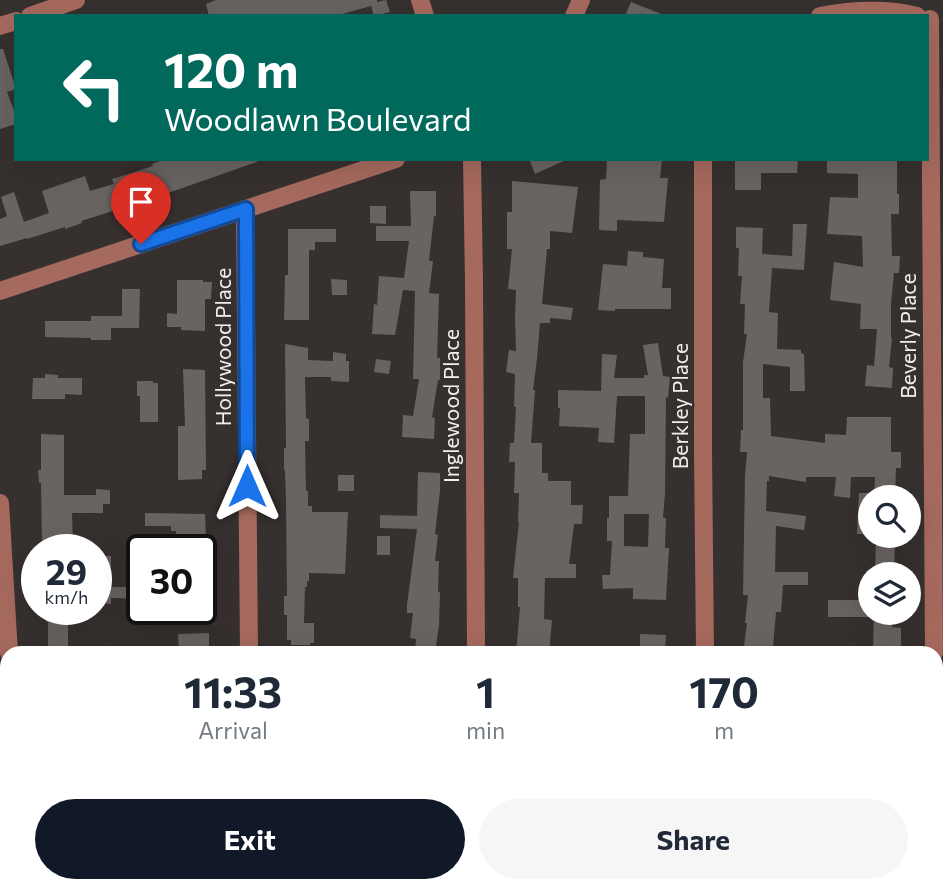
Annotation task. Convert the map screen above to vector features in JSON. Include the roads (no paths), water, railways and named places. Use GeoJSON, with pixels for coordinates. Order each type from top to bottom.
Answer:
{"type":"FeatureCollection","features":[{"type":"Feature","properties":{"kind":"street"},"geometry":{"type":"LineString","coordinates":[[36,14],[76,0]]}},
{"type":"Feature","properties":{"kind":"street"},"geometry":{"type":"LineString","coordinates":[[832,14],[876,10],[900,14]]}},
{"type":"Feature","properties":{"kind":"street","name":"Beverly Place"},"geometry":{"type":"LineString","coordinates":[[929,19],[933,646]]}},
{"type":"Feature","properties":{"kind":"street"},"geometry":{"type":"LineString","coordinates":[[0,291],[390,161]]}},
{"type":"Feature","properties":{"kind":"street","name":"Inglewood Place"},"geometry":{"type":"LineString","coordinates":[[472,161],[476,646]]}},
{"type":"Feature","properties":{"kind":"street","name":"Berkley Place"},"geometry":{"type":"LineString","coordinates":[[703,161],[705,646]]}},
{"type":"Feature","properties":{"kind":"street","name":"Hollywood Place"},"geometry":{"type":"LineString","coordinates":[[246,209],[249,646]]}},
{"type":"Feature","properties":{"kind":"street"},"geometry":{"type":"LineString","coordinates":[[0,503],[9,646]]}}]}
